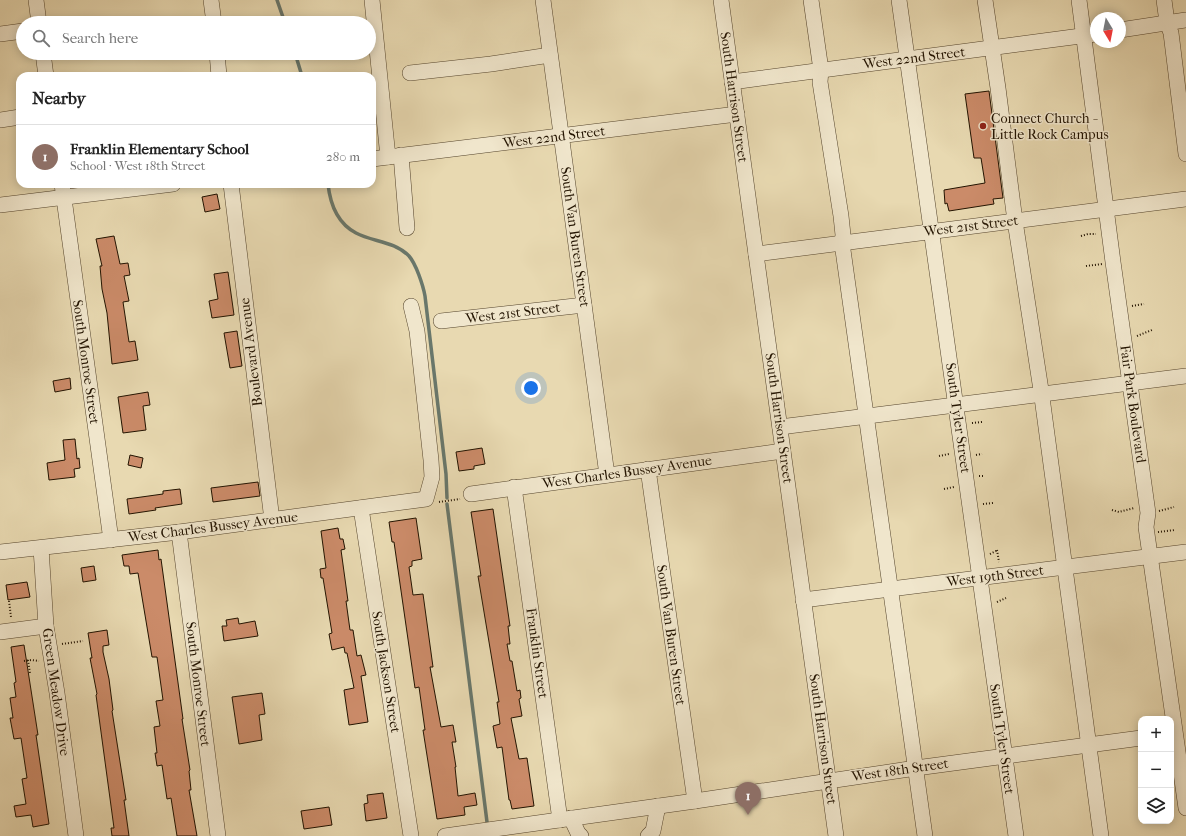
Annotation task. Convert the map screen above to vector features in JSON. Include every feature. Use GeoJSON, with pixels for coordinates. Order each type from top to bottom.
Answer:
{"type":"FeatureCollection","features":[{"type":"Feature","properties":{"kind":"street"},"geometry":{"type":"LineString","coordinates":[[36,0],[38,16]]}},
{"type":"Feature","properties":{"kind":"street"},"geometry":{"type":"LineString","coordinates":[[211,0],[213,16]]}},
{"type":"Feature","properties":{"kind":"street"},"geometry":{"type":"LineString","coordinates":[[372,0],[374,16]]}},
{"type":"Feature","properties":{"kind":"street","name":"South Van Buren Street"},"geometry":{"type":"LineString","coordinates":[[543,0],[607,475]]}},
{"type":"Feature","properties":{"kind":"street","name":"South Harrison Street"},"geometry":{"type":"LineString","coordinates":[[721,0],[836,836]]}},
{"type":"Feature","properties":{"kind":"street"},"geometry":{"type":"LineString","coordinates":[[811,0],[821,70],[820,82],[841,216],[843,235],[842,243],[925,836]]}},
{"type":"Feature","properties":{"kind":"street","name":"South Tyler Street"},"geometry":{"type":"LineString","coordinates":[[899,0],[1016,836]]}},
{"type":"Feature","properties":{"kind":"street"},"geometry":{"type":"LineString","coordinates":[[985,0],[1015,221],[1041,390],[1040,395],[1101,836]]}},
{"type":"Feature","properties":{"kind":"street","name":"Fair Park Boulevard"},"geometry":{"type":"LineString","coordinates":[[1079,0],[1090,36]]}},
{"type":"Feature","properties":{"kind":"street"},"geometry":{"type":"LineString","coordinates":[[1164,0],[1167,22],[1171,33],[1186,154]]}},
{"type":"Feature","properties":{"kind":"street"},"geometry":{"type":"LineString","coordinates":[[1126,29],[1186,20]]}},
{"type":"Feature","properties":{"kind":"street"},"geometry":{"type":"LineString","coordinates":[[376,27],[407,228]]}},
{"type":"Feature","properties":{"kind":"street"},"geometry":{"type":"LineString","coordinates":[[0,34],[16,32]]}},
{"type":"Feature","properties":{"kind":"street","name":"West 22nd Street"},"geometry":{"type":"LineString","coordinates":[[732,82],[1090,36]]}},
{"type":"Feature","properties":{"kind":"street","name":"Fair Park Boulevard"},"geometry":{"type":"LineString","coordinates":[[1091,48],[1106,209],[1148,513],[1146,527],[1177,733],[1186,808]]}},
{"type":"Feature","properties":{"kind":"street"},"geometry":{"type":"LineString","coordinates":[[410,73],[491,64],[550,55]]}},
{"type":"Feature","properties":{"kind":"street"},"geometry":{"type":"LineString","coordinates":[[44,60],[45,72]]}},
{"type":"Feature","properties":{"kind":"street"},"geometry":{"type":"LineString","coordinates":[[218,60],[219,72]]}},
{"type":"Feature","properties":{"kind":"street","name":"West 22nd Street"},"geometry":{"type":"LineString","coordinates":[[376,158],[737,114]]}},
{"type":"Feature","properties":{"kind":"street"},"geometry":{"type":"LineString","coordinates":[[0,120],[16,118]]}},
{"type":"Feature","properties":{"kind":"street"},"geometry":{"type":"LineString","coordinates":[[0,206],[63,190],[100,188]]}},
{"type":"Feature","properties":{"kind":"street","name":"Boulevard Avenue"},"geometry":{"type":"LineString","coordinates":[[231,188],[272,520]]}},
{"type":"Feature","properties":{"kind":"street","name":"South Monroe Street"},"geometry":{"type":"LineString","coordinates":[[63,190],[111,540]]}},
{"type":"Feature","properties":{"kind":"street","name":"West 21st Street"},"geometry":{"type":"LineString","coordinates":[[756,254],[1186,198]]}},
{"type":"Feature","properties":{"kind":"street","name":"West 21st Street"},"geometry":{"type":"LineString","coordinates":[[441,321],[584,305]]}},
{"type":"Feature","properties":{"kind":"street","name":"West Charles Bussey Avenue"},"geometry":{"type":"LineString","coordinates":[[0,552],[179,532],[426,499],[432,477],[431,460],[417,331],[411,306]]}},
{"type":"Feature","properties":{"kind":"street"},"geometry":{"type":"LineString","coordinates":[[780,427],[1186,376]]}},
{"type":"Feature","properties":{"kind":"street","name":"West Charles Bussey Avenue"},"geometry":{"type":"LineString","coordinates":[[471,494],[783,451]]}},
{"type":"Feature","properties":{"kind":"street","name":"South Van Buren Street"},"geometry":{"type":"LineString","coordinates":[[648,469],[695,801]]}},
{"type":"Feature","properties":{"kind":"street","name":"Franklin Street"},"geometry":{"type":"LineString","coordinates":[[514,487],[566,819]]}},
{"type":"Feature","properties":{"kind":"street","name":"South Jackson Street"},"geometry":{"type":"LineString","coordinates":[[361,508],[411,836]]}},
{"type":"Feature","properties":{"kind":"street","name":"South Monroe Street"},"geometry":{"type":"LineString","coordinates":[[179,532],[218,836]]}},
{"type":"Feature","properties":{"kind":"street","name":"Green Meadow Drive"},"geometry":{"type":"LineString","coordinates":[[41,548],[46,626],[57,693],[76,836]]}},
{"type":"Feature","properties":{"kind":"street","name":"West 19th Street"},"geometry":{"type":"LineString","coordinates":[[803,600],[1186,552]]}},
{"type":"Feature","properties":{"kind":"street"},"geometry":{"type":"LineString","coordinates":[[7,631],[46,626]]}},
{"type":"Feature","properties":{"kind":"street","name":"West 18th Street"},"geometry":{"type":"LineString","coordinates":[[445,836],[695,801],[829,780],[1138,738]]}},
{"type":"Feature","properties":{"kind":"street"},"geometry":{"type":"LineString","coordinates":[[648,836],[654,831],[658,806]]}},
{"type":"Feature","properties":{"kind":"street"},"geometry":{"type":"LineString","coordinates":[[566,819],[581,836]]}},
{"type":"Feature","properties":{"kind":"path"},"geometry":{"type":"LineString","coordinates":[[1081,236],[1109,232]]}},
{"type":"Feature","properties":{"kind":"path"},"geometry":{"type":"LineString","coordinates":[[1124,337],[1138,336],[1152,330]]}},
{"type":"Feature","properties":{"kind":"path"},"geometry":{"type":"LineString","coordinates":[[443,501],[453,500]]}},
{"type":"Feature","properties":{"kind":"path"},"geometry":{"type":"LineString","coordinates":[[1112,510],[1119,512],[1147,506]]}},
{"type":"Feature","properties":{"kind":"path"},"geometry":{"type":"LineString","coordinates":[[998,550],[999,562]]}},
{"type":"Feature","properties":{"kind":"path"},"geometry":{"type":"LineString","coordinates":[[7,631],[9,601]]}},
{"type":"Feature","properties":{"kind":"path"},"geometry":{"type":"LineString","coordinates":[[49,646],[83,641]]}},
{"type":"Feature","properties":{"kind":"path"},"geometry":{"type":"LineString","coordinates":[[28,660],[30,672]]}},
{"type":"Feature","properties":{"kind":"building","name":"Connect Church - Little Rock Campus"},"geometry":{"type":"Polygon","coordinates":[[[989,91],[1003,198],[993,199],[994,204],[949,211],[947,203],[945,204],[944,190],[985,183],[981,158],[974,158],[965,94],[989,91]]]}},
{"type":"Feature","properties":{"kind":"building"},"geometry":{"type":"Polygon","coordinates":[[[217,194],[220,209],[205,212],[202,197],[217,194]]]}},
{"type":"Feature","properties":{"kind":"building"},"geometry":{"type":"Polygon","coordinates":[[[114,236],[120,264],[128,263],[130,275],[124,276],[129,301],[123,302],[129,342],[135,341],[138,360],[112,364],[107,313],[102,289],[100,266],[102,266],[96,239],[114,236]]]}},
{"type":"Feature","properties":{"kind":"building"},"geometry":{"type":"Polygon","coordinates":[[[228,272],[234,315],[212,318],[209,301],[218,299],[214,274],[228,272]]]}},
{"type":"Feature","properties":{"kind":"building"},"geometry":{"type":"Polygon","coordinates":[[[237,331],[242,366],[230,368],[224,333],[237,331]]]}},
{"type":"Feature","properties":{"kind":"building"},"geometry":{"type":"Polygon","coordinates":[[[70,378],[71,389],[55,392],[53,381],[70,378]]]}},
{"type":"Feature","properties":{"kind":"building"},"geometry":{"type":"Polygon","coordinates":[[[148,392],[150,405],[143,406],[146,430],[123,433],[118,397],[148,392]]]}},
{"type":"Feature","properties":{"kind":"building"},"geometry":{"type":"Polygon","coordinates":[[[75,439],[77,459],[79,458],[80,468],[74,469],[75,477],[49,480],[47,463],[65,460],[63,440],[75,439]]]}},
{"type":"Feature","properties":{"kind":"building"},"geometry":{"type":"Polygon","coordinates":[[[482,448],[485,464],[474,466],[474,469],[459,471],[456,452],[482,448]]]}},
{"type":"Feature","properties":{"kind":"building"},"geometry":{"type":"Polygon","coordinates":[[[130,455],[143,458],[141,468],[128,465],[130,455]]]}},
{"type":"Feature","properties":{"kind":"building"},"geometry":{"type":"Polygon","coordinates":[[[258,482],[260,496],[213,502],[211,488],[258,482]]]}},
{"type":"Feature","properties":{"kind":"building"},"geometry":{"type":"Polygon","coordinates":[[[180,489],[182,504],[129,514],[127,499],[163,494],[163,491],[180,489]]]}},
{"type":"Feature","properties":{"kind":"building"},"geometry":{"type":"Polygon","coordinates":[[[493,509],[510,626],[508,626],[510,644],[507,644],[510,661],[512,661],[517,691],[520,690],[521,698],[519,699],[522,716],[511,718],[519,759],[527,758],[534,806],[512,809],[509,800],[502,747],[497,748],[493,726],[500,724],[497,702],[499,702],[478,576],[481,576],[471,512],[493,509]]]}},
{"type":"Feature","properties":{"kind":"building"},"geometry":{"type":"Polygon","coordinates":[[[416,518],[422,559],[412,561],[412,566],[409,567],[413,595],[423,594],[433,667],[430,667],[441,727],[453,725],[456,742],[452,742],[456,767],[458,796],[475,793],[477,805],[464,807],[465,815],[437,819],[423,730],[425,730],[419,687],[415,688],[394,542],[392,542],[389,522],[416,518]]]}},
{"type":"Feature","properties":{"kind":"building"},"geometry":{"type":"Polygon","coordinates":[[[338,528],[340,539],[343,539],[345,549],[341,550],[348,601],[346,601],[350,630],[353,630],[357,656],[361,655],[366,675],[361,676],[368,722],[349,725],[344,690],[354,688],[347,653],[345,653],[344,647],[332,650],[329,634],[332,633],[323,578],[321,578],[320,569],[326,568],[321,531],[338,528]]]}},
{"type":"Feature","properties":{"kind":"building"},"geometry":{"type":"Polygon","coordinates":[[[158,550],[159,560],[161,559],[190,770],[191,790],[189,790],[197,836],[177,836],[171,798],[167,799],[162,765],[157,766],[154,727],[160,726],[156,701],[163,700],[157,657],[152,657],[138,573],[130,574],[129,566],[124,566],[122,555],[158,550]]]}},
{"type":"Feature","properties":{"kind":"building"},"geometry":{"type":"Polygon","coordinates":[[[94,566],[96,580],[83,582],[81,568],[94,566]]]}},
{"type":"Feature","properties":{"kind":"building"},"geometry":{"type":"Polygon","coordinates":[[[27,582],[30,597],[8,600],[6,585],[27,582]]]}},
{"type":"Feature","properties":{"kind":"building"},"geometry":{"type":"Polygon","coordinates":[[[238,618],[239,624],[255,621],[258,636],[224,641],[222,626],[227,626],[226,620],[238,618]]]}},
{"type":"Feature","properties":{"kind":"building"},"geometry":{"type":"Polygon","coordinates":[[[107,630],[109,645],[103,646],[103,652],[109,679],[112,711],[126,800],[124,800],[129,836],[112,836],[111,828],[114,828],[97,694],[90,658],[92,658],[88,633],[107,630]]]}},
{"type":"Feature","properties":{"kind":"building"},"geometry":{"type":"Polygon","coordinates":[[[24,645],[38,735],[36,735],[49,824],[33,827],[31,815],[16,817],[14,806],[26,804],[22,779],[27,778],[21,738],[14,739],[10,718],[13,718],[10,698],[16,697],[14,683],[16,682],[11,647],[24,645]]]}},
{"type":"Feature","properties":{"kind":"building"},"geometry":{"type":"Polygon","coordinates":[[[262,693],[265,714],[259,715],[262,740],[239,744],[232,697],[262,693]]]}},
{"type":"Feature","properties":{"kind":"building"},"geometry":{"type":"Polygon","coordinates":[[[383,793],[387,818],[366,821],[364,804],[368,803],[367,795],[383,793]]]}},
{"type":"Feature","properties":{"kind":"building"},"geometry":{"type":"Polygon","coordinates":[[[329,807],[332,825],[304,829],[301,811],[329,807]]]}},
{"type":"Feature","properties":{"kind":"waterway"},"geometry":{"type":"LineString","coordinates":[[277,0],[283,16]]}},
{"type":"Feature","properties":{"kind":"waterway"},"geometry":{"type":"LineString","coordinates":[[297,60],[301,72]]}},
{"type":"Feature","properties":{"kind":"waterway"},"geometry":{"type":"LineString","coordinates":[[329,188],[336,212],[339,218],[349,229],[363,236],[397,247],[409,256],[419,275],[425,296],[446,474],[447,498]]}},
{"type":"Feature","properties":{"kind":"waterway"},"geometry":{"type":"LineString","coordinates":[[447,504],[487,822]]}},
{"type":"Feature","properties":{"kind":"place","name":"Connect Church - Little Rock Campus"},"geometry":{"type":"Point","coordinates":[983,126]}},
{"type":"Feature","properties":{"kind":"place","name":"Franklin Elementary School"},"geometry":{"type":"Point","coordinates":[748,815]}}]}
